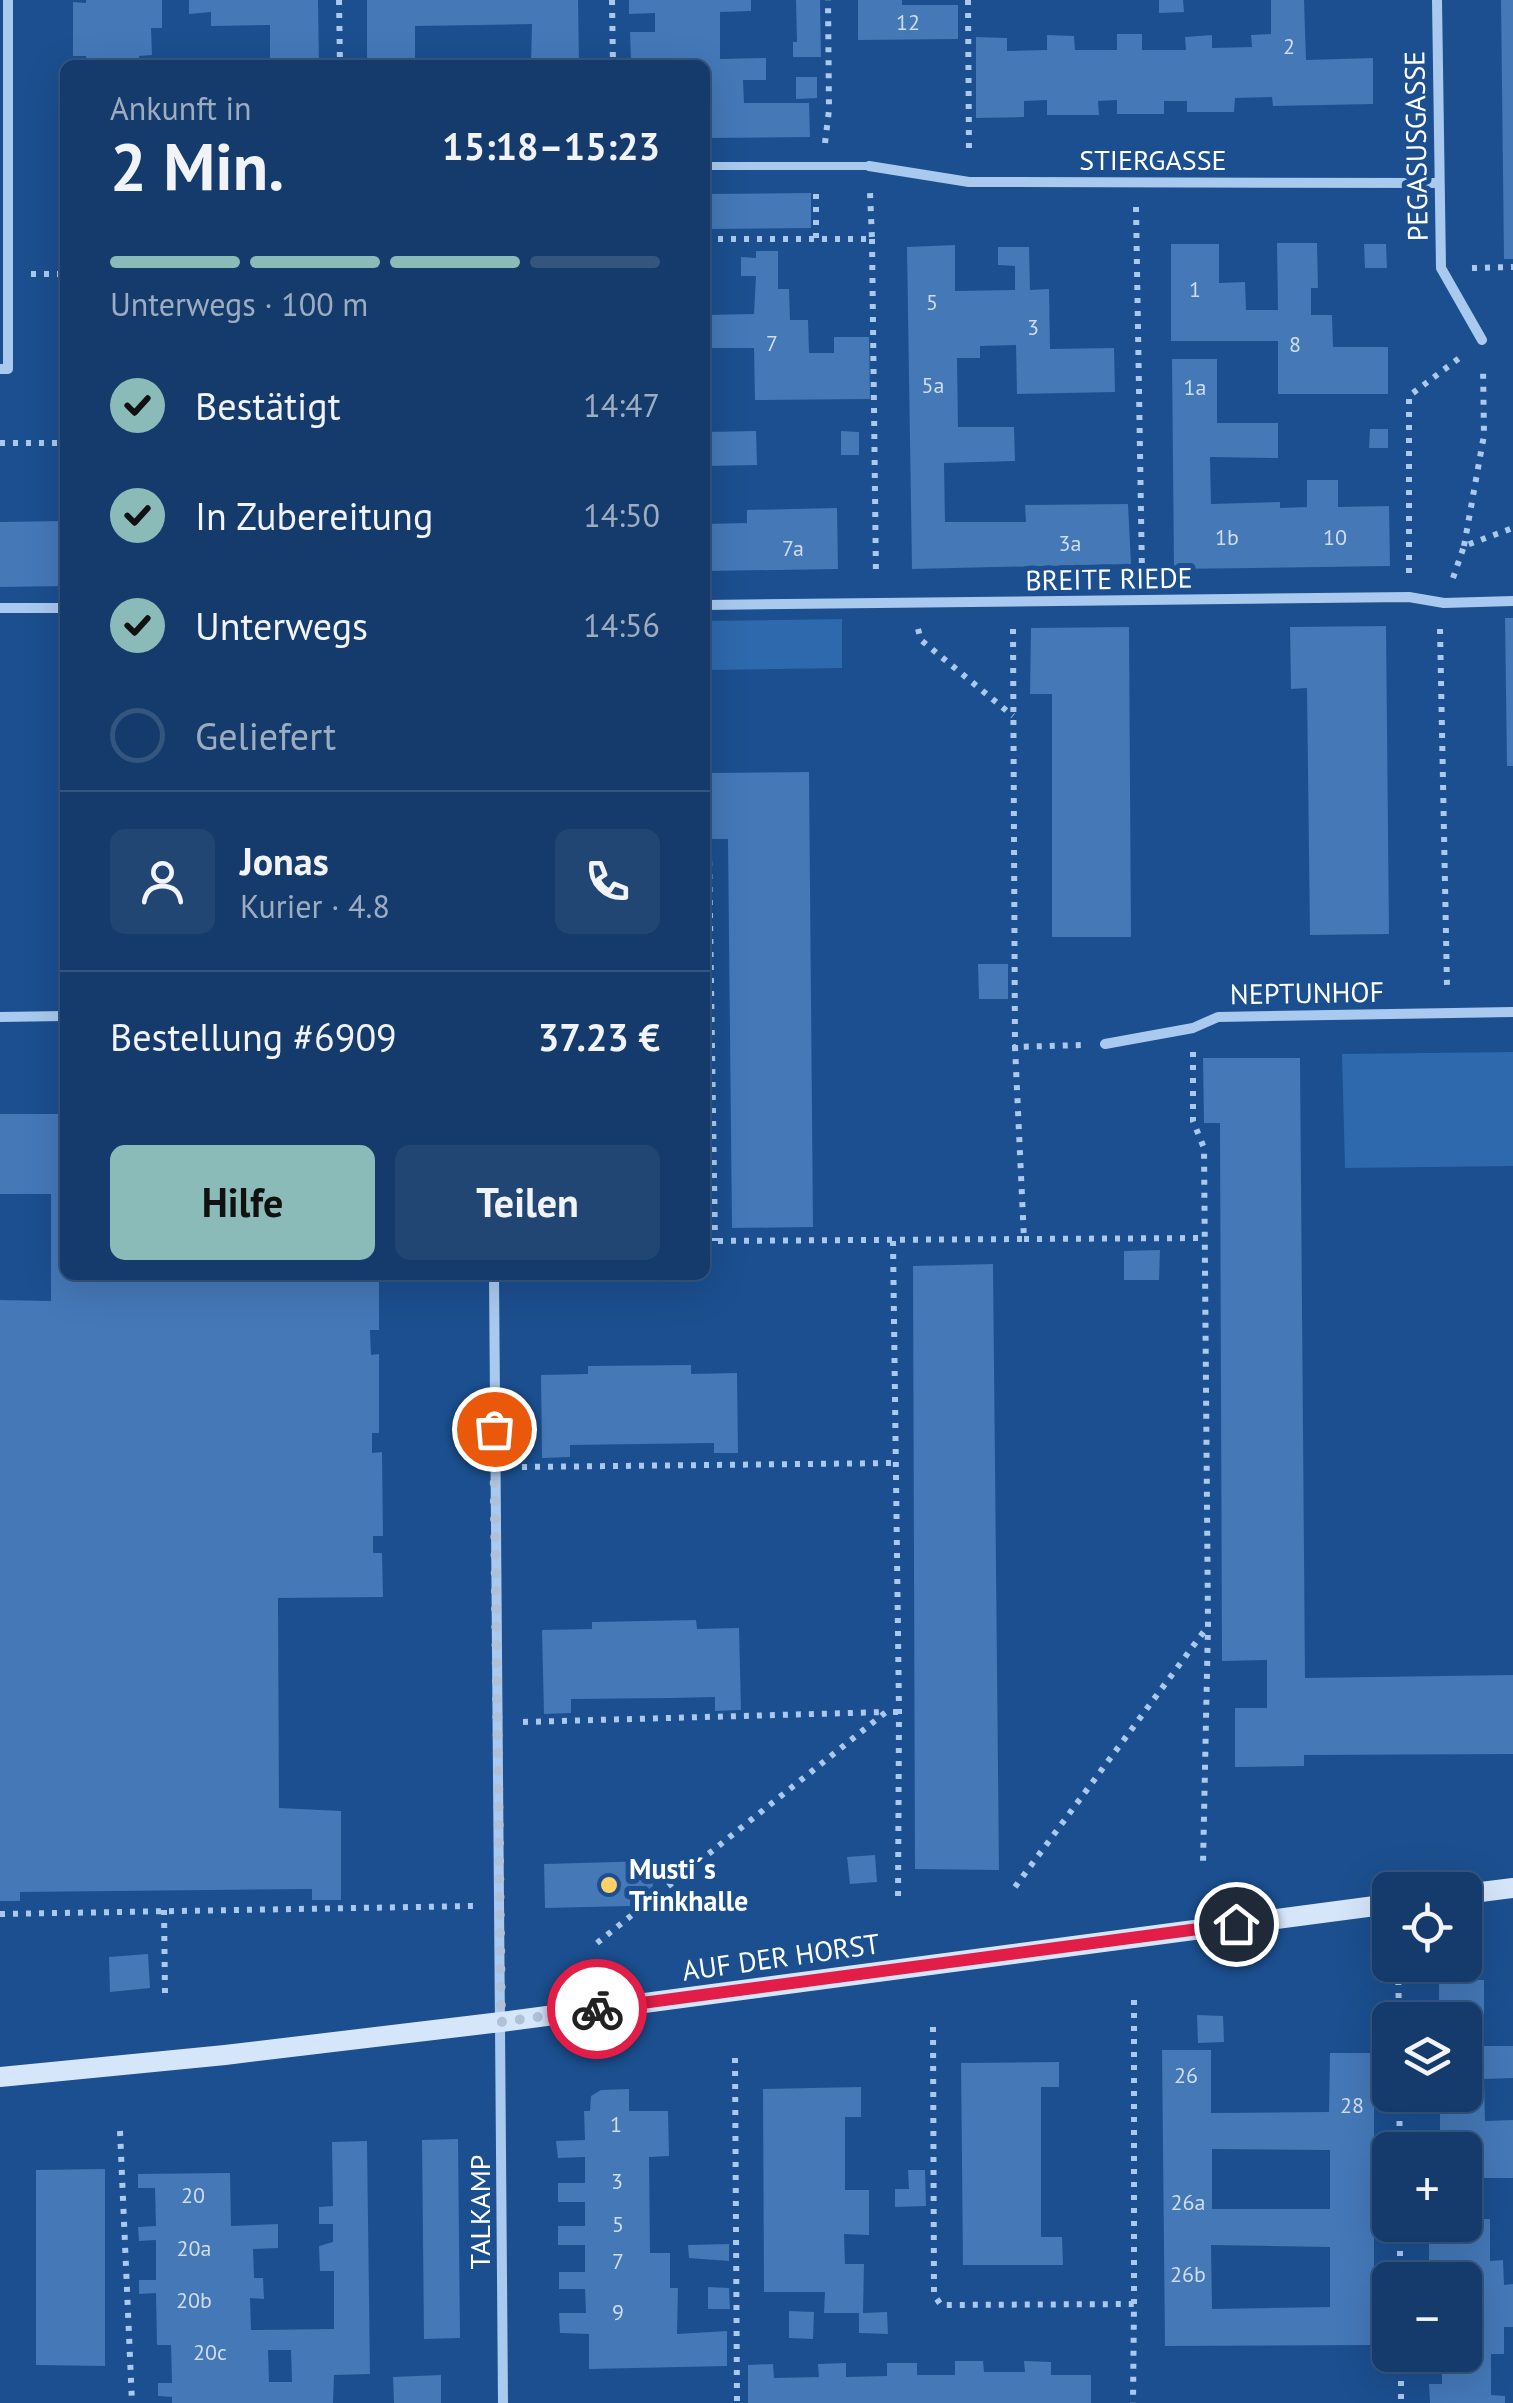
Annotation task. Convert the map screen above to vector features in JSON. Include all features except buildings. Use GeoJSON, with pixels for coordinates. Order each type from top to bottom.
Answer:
{"type":"FeatureCollection","features":[{"type":"Feature","properties":{"kind":"street"},"geometry":{"type":"LineString","coordinates":[[0,369],[8,368],[9,350],[8,0]]}},
{"type":"Feature","properties":{"kind":"street","name":"PEGASUSGASSE"},"geometry":{"type":"LineString","coordinates":[[1437,0],[1441,268],[1482,340]]}},
{"type":"Feature","properties":{"kind":"street","name":"STIERGASSE"},"geometry":{"type":"LineString","coordinates":[[870,166],[969,182],[1438,183]]}},
{"type":"Feature","properties":{"kind":"street","name":"BREITE RIEDE"},"geometry":{"type":"LineString","coordinates":[[710,605],[1408,598],[1444,604],[1513,601]]}},
{"type":"Feature","properties":{"kind":"street"},"geometry":{"type":"LineString","coordinates":[[0,608],[60,608]]}},
{"type":"Feature","properties":{"kind":"street","name":"NEPTUNHOF"},"geometry":{"type":"LineString","coordinates":[[1105,1044],[1193,1028],[1218,1017],[1513,1012]]}},
{"type":"Feature","properties":{"kind":"street"},"geometry":{"type":"LineString","coordinates":[[0,1017],[60,1016]]}},
{"type":"Feature","properties":{"kind":"street","name":"TALKAMP"},"geometry":{"type":"LineString","coordinates":[[494,1280],[503,2403]]}},
{"type":"Feature","properties":{"kind":"street"},"geometry":{"type":"LineString","coordinates":[[1482,1892],[1513,1888]]}},
{"type":"Feature","properties":{"kind":"street","name":"AUF DER HORST"},"geometry":{"type":"LineString","coordinates":[[0,2077],[501,2022],[1372,1906]]}},
{"type":"Feature","properties":{"kind":"lane"},"geometry":{"type":"LineString","coordinates":[[710,166],[870,166]]}},
{"type":"Feature","properties":{"kind":"path"},"geometry":{"type":"LineString","coordinates":[[339,0],[340,60]]}},
{"type":"Feature","properties":{"kind":"path"},"geometry":{"type":"LineString","coordinates":[[612,0],[613,60]]}},
{"type":"Feature","properties":{"kind":"path"},"geometry":{"type":"LineString","coordinates":[[828,0],[828,38]]}},
{"type":"Feature","properties":{"kind":"path"},"geometry":{"type":"LineString","coordinates":[[968,0],[969,182]]}},
{"type":"Feature","properties":{"kind":"path"},"geometry":{"type":"LineString","coordinates":[[870,166],[877,604]]}},
{"type":"Feature","properties":{"kind":"path"},"geometry":{"type":"LineString","coordinates":[[1136,182],[1142,600]]}},
{"type":"Feature","properties":{"kind":"path"},"geometry":{"type":"LineString","coordinates":[[710,239],[872,239]]}},
{"type":"Feature","properties":{"kind":"path"},"geometry":{"type":"LineString","coordinates":[[1448,1013],[1439,634],[1444,604],[1464,546],[1484,435],[1482,340]]}},
{"type":"Feature","properties":{"kind":"path"},"geometry":{"type":"LineString","coordinates":[[1408,598],[1409,396],[1482,340]]}},
{"type":"Feature","properties":{"kind":"path"},"geometry":{"type":"LineString","coordinates":[[0,444],[60,443]]}},
{"type":"Feature","properties":{"kind":"path"},"geometry":{"type":"LineString","coordinates":[[1464,546],[1513,528]]}},
{"type":"Feature","properties":{"kind":"path"},"geometry":{"type":"LineString","coordinates":[[1012,603],[1015,1047],[1024,1240]]}},
{"type":"Feature","properties":{"kind":"path"},"geometry":{"type":"LineString","coordinates":[[912,604],[921,640],[1013,716]]}},
{"type":"Feature","properties":{"kind":"path"},"geometry":{"type":"LineString","coordinates":[[1193,1028],[1193,1121],[1204,1148],[1205,1238],[1208,1625],[1202,1864]]}},
{"type":"Feature","properties":{"kind":"path"},"geometry":{"type":"LineString","coordinates":[[1015,1047],[1105,1044]]}},
{"type":"Feature","properties":{"kind":"path"},"geometry":{"type":"LineString","coordinates":[[710,1162],[714,1241]]}},
{"type":"Feature","properties":{"kind":"path"},"geometry":{"type":"LineString","coordinates":[[710,1241],[1205,1238]]}},
{"type":"Feature","properties":{"kind":"path"},"geometry":{"type":"LineString","coordinates":[[893,1241],[898,1901]]}},
{"type":"Feature","properties":{"kind":"path"},"geometry":{"type":"LineString","coordinates":[[494,1467],[896,1463]]}},
{"type":"Feature","properties":{"kind":"path"},"geometry":{"type":"LineString","coordinates":[[1015,1887],[1208,1625]]}},
{"type":"Feature","properties":{"kind":"path"},"geometry":{"type":"LineString","coordinates":[[597,1942],[886,1712]]}},
{"type":"Feature","properties":{"kind":"path"},"geometry":{"type":"LineString","coordinates":[[498,1723],[899,1712]]}},
{"type":"Feature","properties":{"kind":"path"},"geometry":{"type":"LineString","coordinates":[[0,1914],[500,1906]]}},
{"type":"Feature","properties":{"kind":"path"},"geometry":{"type":"LineString","coordinates":[[164,1910],[166,1993]]}},
{"type":"Feature","properties":{"kind":"path"},"geometry":{"type":"LineString","coordinates":[[1133,2403],[1134,1998]]}},
{"type":"Feature","properties":{"kind":"path"},"geometry":{"type":"LineString","coordinates":[[932,2026],[934,2294],[940,2305],[1134,2304]]}},
{"type":"Feature","properties":{"kind":"path"},"geometry":{"type":"LineString","coordinates":[[734,2058],[738,2403]]}},
{"type":"Feature","properties":{"kind":"path"},"geometry":{"type":"LineString","coordinates":[[120,2130],[132,2403]]}},
{"type":"Feature","properties":{"kind":"path"},"geometry":{"type":"LineString","coordinates":[[1401,2372],[1401,2403]]}},
{"type":"Feature","properties":{"kind":"shaded area"},"geometry":{"type":"Polygon","coordinates":[[[842,619],[842,668],[710,670],[710,621],[842,619]]]}},
{"type":"Feature","properties":{"kind":"shaded area"},"geometry":{"type":"Polygon","coordinates":[[[1513,1052],[1513,1166],[1345,1168],[1342,1054],[1513,1052]]]}},
{"type":"Feature","properties":{"kind":"way so far"},"geometry":{"type":"LineString","coordinates":[[494,1429],[501,2022],[597,2009]]}},
{"type":"Feature","properties":{"kind":"place","name":"Musti´s Trinkhalle"},"geometry":{"type":"Point","coordinates":[609,1885]}},
{"type":"Feature","properties":{"kind":"route"},"geometry":{"type":"LineString","coordinates":[[597,2009],[1236,1924]]}}]}
